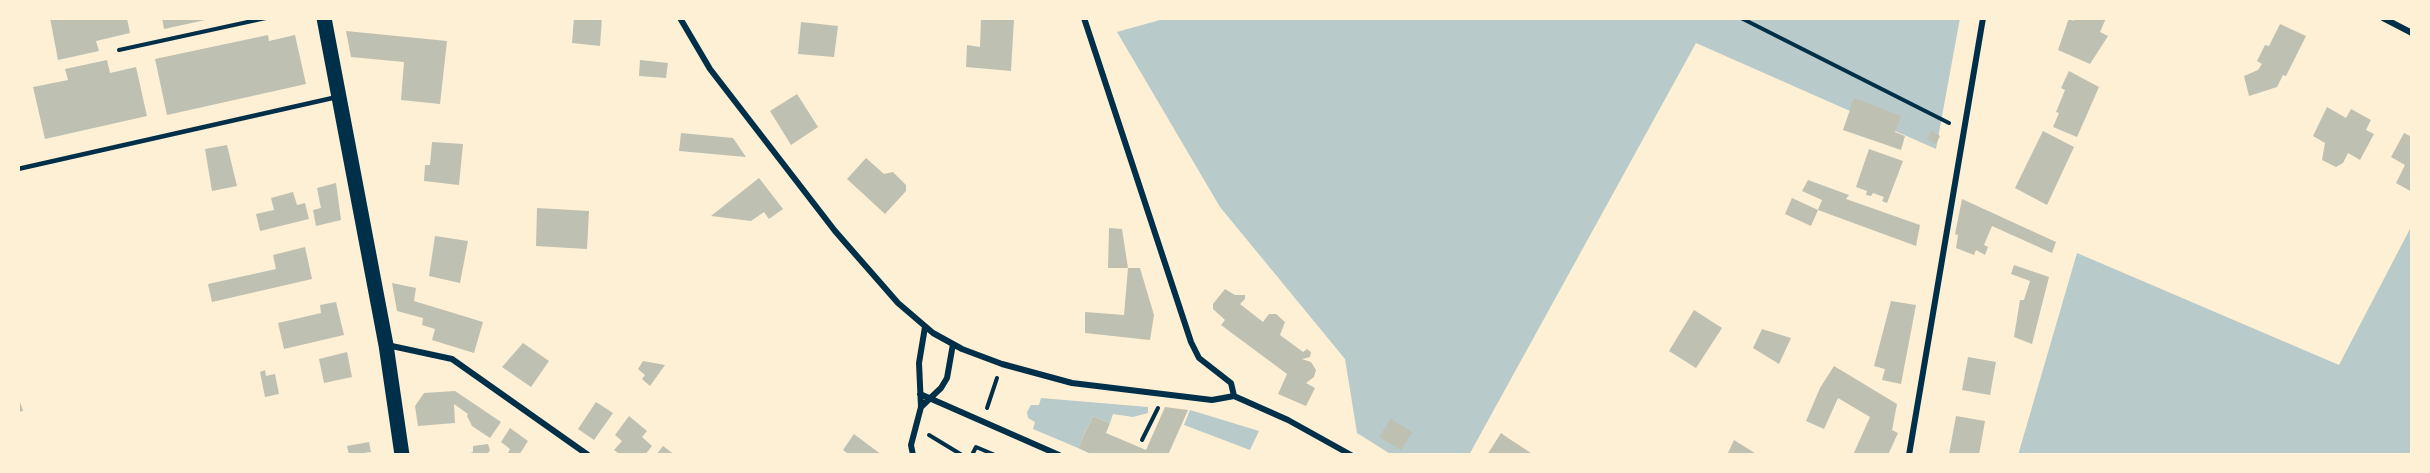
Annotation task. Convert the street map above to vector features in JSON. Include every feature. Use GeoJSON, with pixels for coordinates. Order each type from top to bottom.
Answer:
{"type":"FeatureCollection","features":[{"type":"Feature","properties":{"kind":"main road"},"geometry":{"type":"LineString","coordinates":[[324,18],[386,345],[402,455]]}},
{"type":"Feature","properties":{"kind":"street"},"geometry":{"type":"LineString","coordinates":[[680,18],[710,69],[835,231],[898,303],[925,327],[953,344],[1002,364],[1072,383],[1212,400],[1233,396],[1288,420],[1351,455]]}},
{"type":"Feature","properties":{"kind":"street"},"geometry":{"type":"LineString","coordinates":[[1084,18],[1191,342],[1199,358],[1231,383],[1233,396]]}},
{"type":"Feature","properties":{"kind":"street"},"geometry":{"type":"LineString","coordinates":[[1909,455],[1983,18]]}},
{"type":"Feature","properties":{"kind":"street"},"geometry":{"type":"LineString","coordinates":[[2383,18],[2412,33]]}},
{"type":"Feature","properties":{"kind":"street"},"geometry":{"type":"LineString","coordinates":[[913,455],[911,445],[921,407],[919,363],[925,327]]}},
{"type":"Feature","properties":{"kind":"street"},"geometry":{"type":"LineString","coordinates":[[921,407],[947,378],[953,344]]}},
{"type":"Feature","properties":{"kind":"street"},"geometry":{"type":"LineString","coordinates":[[386,345],[452,359],[588,455]]}},
{"type":"Feature","properties":{"kind":"street"},"geometry":{"type":"LineString","coordinates":[[920,394],[1059,455]]}},
{"type":"Feature","properties":{"kind":"lane"},"geometry":{"type":"LineString","coordinates":[[18,169],[340,96]]}},
{"type":"Feature","properties":{"kind":"path"},"geometry":{"type":"LineString","coordinates":[[119,50],[266,18]]}},
{"type":"Feature","properties":{"kind":"path"},"geometry":{"type":"LineString","coordinates":[[1741,18],[1964,131]]}},
{"type":"Feature","properties":{"kind":"path"},"geometry":{"type":"LineString","coordinates":[[983,420],[1002,364]]}},
{"type":"Feature","properties":{"kind":"path"},"geometry":{"type":"LineString","coordinates":[[1142,440],[1164,394]]}},
{"type":"Feature","properties":{"kind":"path"},"geometry":{"type":"LineString","coordinates":[[915,426],[962,455]]}},
{"type":"Feature","properties":{"kind":"path"},"geometry":{"type":"LineString","coordinates":[[972,455],[976,447],[995,455]]}},
{"type":"Feature","properties":{"kind":"shaded area"},"geometry":{"type":"Polygon","coordinates":[[[1167,18],[1960,18],[1936,149],[1696,43],[1469,455],[1392,455],[1357,433],[1345,359],[1220,207],[1117,32],[1167,18]]]}},
{"type":"Feature","properties":{"kind":"shaded area"},"geometry":{"type":"Polygon","coordinates":[[[2412,225],[2412,455],[2018,455],[2077,253],[2339,365],[2412,225]]]}},
{"type":"Feature","properties":{"kind":"shaded area"},"geometry":{"type":"Polygon","coordinates":[[[1041,398],[1148,407],[1148,413],[1133,417],[1113,414],[1110,423],[1093,416],[1078,448],[1033,429],[1035,422],[1028,418],[1027,412],[1031,405],[1039,405],[1041,398]]]}},
{"type":"Feature","properties":{"kind":"shaded area"},"geometry":{"type":"Polygon","coordinates":[[[1190,410],[1259,431],[1250,450],[1184,425],[1190,410]]]}},
{"type":"Feature","properties":{"kind":"building"},"geometry":{"type":"Polygon","coordinates":[[[50,18],[127,18],[130,33],[96,41],[99,51],[58,60],[50,18]]]}},
{"type":"Feature","properties":{"kind":"building"},"geometry":{"type":"Polygon","coordinates":[[[162,18],[210,18],[210,19],[164,29],[162,18]]]}},
{"type":"Feature","properties":{"kind":"building"},"geometry":{"type":"Polygon","coordinates":[[[574,18],[602,18],[600,46],[572,43],[574,18]]]}},
{"type":"Feature","properties":{"kind":"building"},"geometry":{"type":"Polygon","coordinates":[[[981,18],[1014,19],[1011,71],[966,67],[967,45],[980,47],[981,18]]]}},
{"type":"Feature","properties":{"kind":"building"},"geometry":{"type":"Polygon","coordinates":[[[2069,18],[2074,21],[2075,18],[2106,18],[2100,32],[2108,36],[2090,64],[2058,50],[2069,18]]]}},
{"type":"Feature","properties":{"kind":"building"},"geometry":{"type":"Polygon","coordinates":[[[801,22],[838,26],[834,57],[798,54],[801,22]]]}},
{"type":"Feature","properties":{"kind":"building"},"geometry":{"type":"Polygon","coordinates":[[[2280,24],[2306,36],[2286,76],[2283,75],[2277,87],[2249,96],[2244,76],[2258,70],[2262,64],[2257,61],[2265,45],[2269,46],[2280,24]]]}},
{"type":"Feature","properties":{"kind":"building"},"geometry":{"type":"Polygon","coordinates":[[[346,31],[447,41],[440,104],[401,100],[404,62],[351,57],[346,31]]]}},
{"type":"Feature","properties":{"kind":"building"},"geometry":{"type":"Polygon","coordinates":[[[268,35],[269,41],[295,35],[306,84],[167,115],[155,59],[268,35]]]}},
{"type":"Feature","properties":{"kind":"building"},"geometry":{"type":"Polygon","coordinates":[[[107,60],[110,73],[136,67],[147,116],[45,139],[33,87],[68,80],[65,69],[107,60]]]}},
{"type":"Feature","properties":{"kind":"building"},"geometry":{"type":"Polygon","coordinates":[[[640,60],[668,63],[666,78],[639,76],[640,60]]]}},
{"type":"Feature","properties":{"kind":"building"},"geometry":{"type":"Polygon","coordinates":[[[2069,71],[2099,87],[2077,137],[2053,127],[2065,90],[2061,88],[2069,71]]]}},
{"type":"Feature","properties":{"kind":"building"},"geometry":{"type":"Polygon","coordinates":[[[797,94],[818,127],[791,145],[770,111],[797,94]]]}},
{"type":"Feature","properties":{"kind":"building"},"geometry":{"type":"Polygon","coordinates":[[[1854,98],[1901,116],[1895,132],[1905,136],[1901,150],[1843,130],[1854,98]]]}},
{"type":"Feature","properties":{"kind":"building"},"geometry":{"type":"Polygon","coordinates":[[[2327,107],[2346,118],[2351,109],[2371,120],[2366,130],[2374,134],[2360,160],[2348,153],[2343,163],[2336,167],[2322,160],[2325,143],[2313,136],[2327,107]]]}},
{"type":"Feature","properties":{"kind":"building"},"geometry":{"type":"Polygon","coordinates":[[[1931,131],[1940,136],[1936,144],[1927,140],[1931,131]]]}},
{"type":"Feature","properties":{"kind":"building"},"geometry":{"type":"Polygon","coordinates":[[[2043,131],[2074,147],[2047,205],[2015,188],[2043,131]]]}},
{"type":"Feature","properties":{"kind":"building"},"geometry":{"type":"Polygon","coordinates":[[[681,133],[733,138],[746,157],[679,151],[681,133]]]}},
{"type":"Feature","properties":{"kind":"building"},"geometry":{"type":"Polygon","coordinates":[[[2404,133],[2412,137],[2412,192],[2396,183],[2405,165],[2391,157],[2404,133]]]}},
{"type":"Feature","properties":{"kind":"building"},"geometry":{"type":"Polygon","coordinates":[[[432,142],[463,144],[459,185],[424,181],[425,165],[430,165],[432,142]]]}},
{"type":"Feature","properties":{"kind":"building"},"geometry":{"type":"Polygon","coordinates":[[[227,145],[237,186],[212,191],[205,149],[227,145]]]}},
{"type":"Feature","properties":{"kind":"building"},"geometry":{"type":"Polygon","coordinates":[[[1869,149],[1903,161],[1887,203],[1882,201],[1884,197],[1873,193],[1871,196],[1866,195],[1867,191],[1856,187],[1869,149]]]}},
{"type":"Feature","properties":{"kind":"building"},"geometry":{"type":"Polygon","coordinates":[[[866,158],[884,174],[893,172],[906,185],[906,191],[885,214],[847,179],[866,158]]]}},
{"type":"Feature","properties":{"kind":"building"},"geometry":{"type":"Polygon","coordinates":[[[759,178],[783,209],[769,219],[764,212],[751,221],[711,216],[759,178]]]}},
{"type":"Feature","properties":{"kind":"building"},"geometry":{"type":"Polygon","coordinates":[[[1808,180],[1849,195],[1846,199],[1920,225],[1916,246],[1818,210],[1822,200],[1802,191],[1808,180]]]}},
{"type":"Feature","properties":{"kind":"building"},"geometry":{"type":"Polygon","coordinates":[[[336,183],[341,220],[316,226],[313,210],[321,208],[317,188],[336,183]]]}},
{"type":"Feature","properties":{"kind":"building"},"geometry":{"type":"Polygon","coordinates":[[[293,192],[297,205],[305,203],[309,219],[260,231],[256,214],[274,210],[271,198],[293,192]]]}},
{"type":"Feature","properties":{"kind":"building"},"geometry":{"type":"Polygon","coordinates":[[[1792,198],[1818,210],[1811,226],[1785,214],[1792,198]]]}},
{"type":"Feature","properties":{"kind":"building"},"geometry":{"type":"Polygon","coordinates":[[[1962,199],[2056,242],[2052,253],[1992,226],[1984,245],[1988,247],[1985,255],[1976,250],[1974,255],[1956,248],[1958,235],[1955,234],[1962,199]]]}},
{"type":"Feature","properties":{"kind":"building"},"geometry":{"type":"Polygon","coordinates":[[[537,208],[589,211],[587,249],[536,246],[537,208]]]}},
{"type":"Feature","properties":{"kind":"building"},"geometry":{"type":"Polygon","coordinates":[[[1109,228],[1122,229],[1128,268],[1108,268],[1109,228]]]}},
{"type":"Feature","properties":{"kind":"building"},"geometry":{"type":"Polygon","coordinates":[[[435,236],[468,241],[460,283],[429,276],[435,236]]]}},
{"type":"Feature","properties":{"kind":"building"},"geometry":{"type":"Polygon","coordinates":[[[305,247],[312,279],[212,302],[208,284],[276,269],[273,255],[305,247]]]}},
{"type":"Feature","properties":{"kind":"building"},"geometry":{"type":"Polygon","coordinates":[[[2014,265],[2049,277],[2032,344],[2014,337],[2020,300],[2024,300],[2030,281],[2011,274],[2014,265]]]}},
{"type":"Feature","properties":{"kind":"building"},"geometry":{"type":"Polygon","coordinates":[[[1128,268],[1140,268],[1154,315],[1150,340],[1085,333],[1085,312],[1124,315],[1128,268]]]}},
{"type":"Feature","properties":{"kind":"building"},"geometry":{"type":"Polygon","coordinates":[[[392,283],[416,288],[414,301],[483,322],[474,353],[432,340],[435,329],[422,325],[423,318],[397,311],[392,283]]]}},
{"type":"Feature","properties":{"kind":"building"},"geometry":{"type":"Polygon","coordinates":[[[1225,289],[1235,295],[1245,295],[1245,299],[1240,304],[1263,322],[1269,314],[1276,314],[1285,322],[1280,335],[1303,352],[1307,349],[1311,352],[1310,357],[1302,359],[1311,362],[1316,370],[1314,377],[1306,383],[1315,388],[1306,406],[1278,394],[1287,374],[1221,325],[1225,320],[1213,309],[1213,304],[1225,289]]]}},
{"type":"Feature","properties":{"kind":"building"},"geometry":{"type":"Polygon","coordinates":[[[1891,301],[1916,305],[1901,384],[1882,380],[1885,369],[1874,366],[1891,301]]]}},
{"type":"Feature","properties":{"kind":"building"},"geometry":{"type":"Polygon","coordinates":[[[336,302],[344,335],[284,349],[278,323],[321,313],[320,305],[336,302]]]}},
{"type":"Feature","properties":{"kind":"building"},"geometry":{"type":"Polygon","coordinates":[[[1694,310],[1722,328],[1696,368],[1669,351],[1694,310]]]}},
{"type":"Feature","properties":{"kind":"building"},"geometry":{"type":"Polygon","coordinates":[[[1762,329],[1791,338],[1779,364],[1753,348],[1762,329]]]}},
{"type":"Feature","properties":{"kind":"building"},"geometry":{"type":"Polygon","coordinates":[[[523,343],[549,361],[531,387],[502,367],[523,343]]]}},
{"type":"Feature","properties":{"kind":"building"},"geometry":{"type":"Polygon","coordinates":[[[347,352],[352,377],[324,383],[319,359],[347,352]]]}},
{"type":"Feature","properties":{"kind":"building"},"geometry":{"type":"Polygon","coordinates":[[[1968,357],[1996,362],[1990,395],[1962,390],[1968,357]]]}},
{"type":"Feature","properties":{"kind":"building"},"geometry":{"type":"Polygon","coordinates":[[[643,361],[665,365],[650,386],[642,379],[645,375],[638,369],[643,361]]]}},
{"type":"Feature","properties":{"kind":"building"},"geometry":{"type":"Polygon","coordinates":[[[1834,366],[1897,404],[1892,430],[1898,433],[1888,455],[1853,455],[1870,417],[1838,398],[1824,429],[1806,421],[1820,388],[1834,366]]]}},
{"type":"Feature","properties":{"kind":"building"},"geometry":{"type":"Polygon","coordinates":[[[265,370],[266,376],[275,374],[279,394],[265,397],[260,372],[265,370]]]}},
{"type":"Feature","properties":{"kind":"building"},"geometry":{"type":"Polygon","coordinates":[[[455,391],[501,422],[490,438],[472,426],[468,414],[454,404],[455,423],[418,426],[415,406],[424,393],[455,391]]]}},
{"type":"Feature","properties":{"kind":"building"},"geometry":{"type":"Polygon","coordinates":[[[18,396],[23,411],[18,412],[18,396]]]}},
{"type":"Feature","properties":{"kind":"building"},"geometry":{"type":"Polygon","coordinates":[[[596,402],[613,413],[594,440],[578,429],[596,402]]]}},
{"type":"Feature","properties":{"kind":"building"},"geometry":{"type":"Polygon","coordinates":[[[1165,407],[1188,410],[1168,455],[1093,455],[1078,448],[1093,416],[1110,423],[1106,433],[1146,450],[1165,407]]]}},
{"type":"Feature","properties":{"kind":"building"},"geometry":{"type":"Polygon","coordinates":[[[629,416],[647,431],[642,437],[652,446],[645,455],[621,455],[614,450],[622,441],[615,435],[629,416]]]}},
{"type":"Feature","properties":{"kind":"building"},"geometry":{"type":"Polygon","coordinates":[[[1956,416],[1985,421],[1979,455],[1949,454],[1956,416]]]}},
{"type":"Feature","properties":{"kind":"building"},"geometry":{"type":"Polygon","coordinates":[[[1391,419],[1412,432],[1401,450],[1379,437],[1391,419]]]}},
{"type":"Feature","properties":{"kind":"building"},"geometry":{"type":"Polygon","coordinates":[[[510,428],[528,441],[519,455],[507,455],[510,449],[501,442],[510,428]]]}},
{"type":"Feature","properties":{"kind":"building"},"geometry":{"type":"Polygon","coordinates":[[[1501,433],[1508,438],[1534,455],[1487,455],[1501,433]]]}},
{"type":"Feature","properties":{"kind":"building"},"geometry":{"type":"Polygon","coordinates":[[[854,434],[882,455],[850,455],[843,450],[854,434]]]}},
{"type":"Feature","properties":{"kind":"building"},"geometry":{"type":"Polygon","coordinates":[[[1734,440],[1758,455],[1727,455],[1734,440]]]}},
{"type":"Feature","properties":{"kind":"building"},"geometry":{"type":"Polygon","coordinates":[[[369,442],[371,452],[349,455],[347,446],[369,442]]]}},
{"type":"Feature","properties":{"kind":"building"},"geometry":{"type":"Polygon","coordinates":[[[488,444],[490,450],[487,455],[464,455],[473,452],[473,446],[488,444]]]}},
{"type":"Feature","properties":{"kind":"building"},"geometry":{"type":"Polygon","coordinates":[[[663,446],[675,455],[656,455],[663,446]]]}}]}
